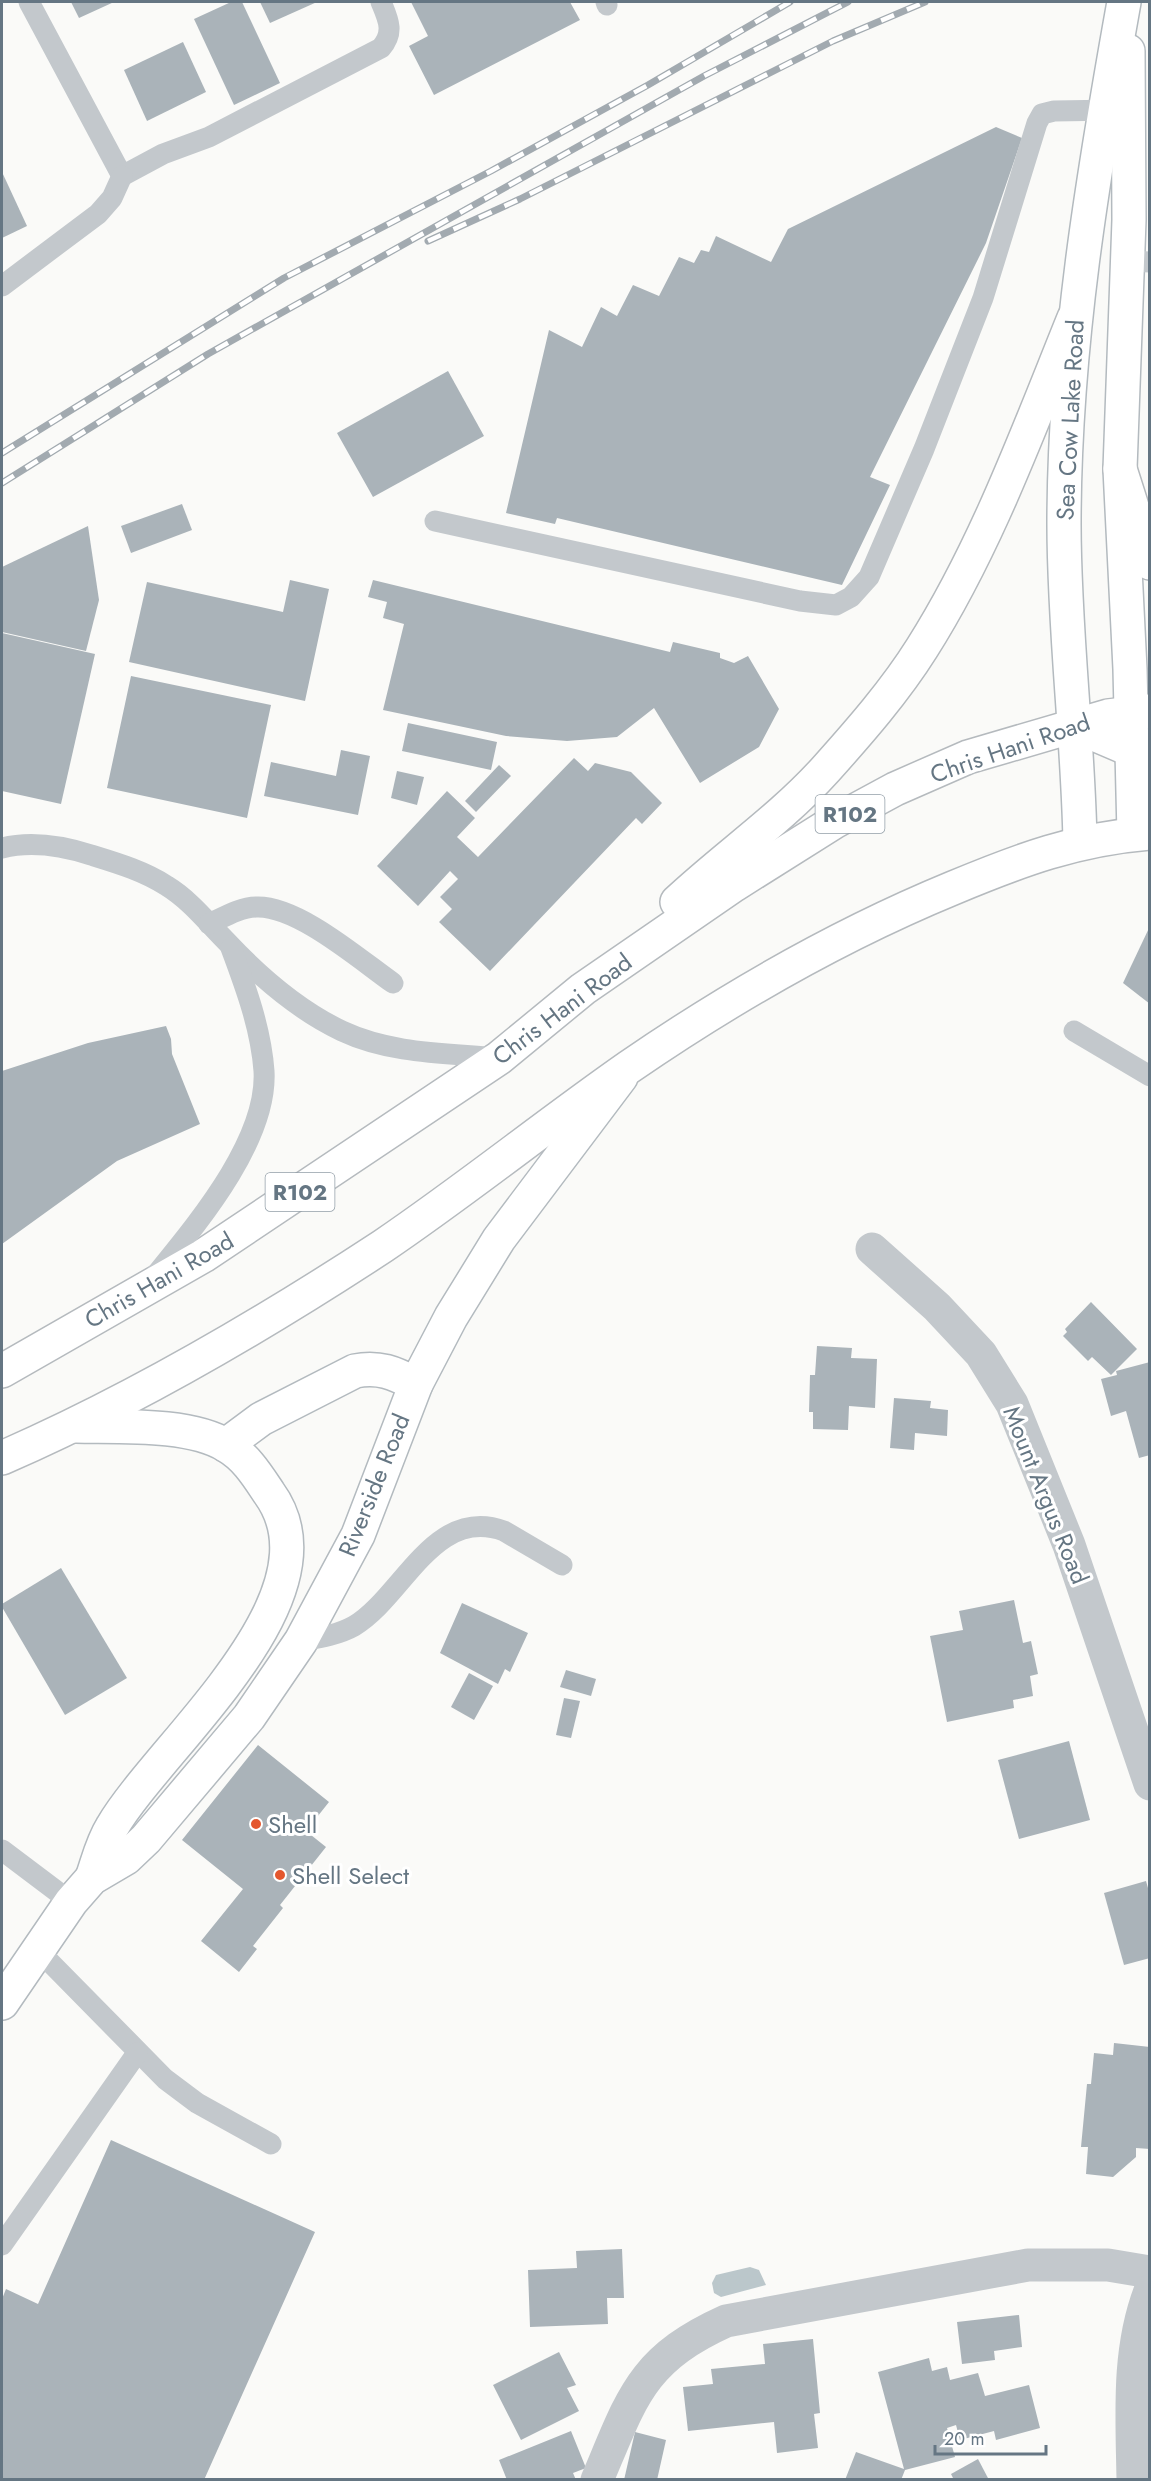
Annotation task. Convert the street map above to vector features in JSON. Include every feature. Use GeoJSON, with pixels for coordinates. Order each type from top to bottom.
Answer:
{"type":"FeatureCollection","features":[{"type":"Feature","properties":{"kind":"main road","name":"Sea Cow Lake Road"},"geometry":{"type":"LineString","coordinates":[[1080,842],[1069,685],[1064,524],[1074,318],[1117,110],[1125,2]]}},
{"type":"Feature","properties":{"kind":"main road","name":"Sea Cow Lake Road"},"geometry":{"type":"LineString","coordinates":[[1117,110],[1138,262],[1120,468],[1140,712],[1142,833]]}},
{"type":"Feature","properties":{"kind":"main road"},"geometry":{"type":"LineString","coordinates":[[583,989],[692,888],[768,825],[824,771],[877,709],[921,650],[958,588],[1015,463],[1074,318]]}},
{"type":"Feature","properties":{"kind":"main road"},"geometry":{"type":"LineString","coordinates":[[1120,468],[1149,563]]}},
{"type":"Feature","properties":{"kind":"main road","name":"Chris Hani Road"},"geometry":{"type":"LineString","coordinates":[[2,1371],[203,1257],[499,1058],[583,989],[734,885],[834,822],[875,800],[968,757],[1073,725],[1140,712]]}},
{"type":"Feature","properties":{"kind":"main road"},"geometry":{"type":"LineString","coordinates":[[1073,725],[1140,754]]}},
{"type":"Feature","properties":{"kind":"main road"},"geometry":{"type":"LineString","coordinates":[[2,1458],[76,1426],[271,1317],[385,1244],[629,1067],[737,998],[894,912],[1037,853],[1080,842],[1142,833]]}},
{"type":"Feature","properties":{"kind":"main road","name":"Riverside Road"},"geometry":{"type":"LineString","coordinates":[[81,1890],[126,1858],[146,1839],[249,1717],[301,1641],[358,1535],[416,1383],[451,1317],[499,1239],[629,1067]]}},
{"type":"Feature","properties":{"kind":"main road"},"geometry":{"type":"LineString","coordinates":[[226,1445],[261,1419],[355,1371],[371,1368],[389,1370],[416,1383]]}},
{"type":"Feature","properties":{"kind":"main road","name":"Riverside Road"},"geometry":{"type":"LineString","coordinates":[[2,2003],[37,1949],[81,1890],[112,1827],[214,1700],[266,1623],[285,1575],[288,1533],[274,1499],[248,1463],[226,1445],[163,1428],[76,1426]]}},
{"type":"Feature","properties":{"kind":"street","name":"Mount Argus Road"},"geometry":{"type":"LineString","coordinates":[[872,1250],[937,1307],[981,1354],[1012,1404],[1069,1545],[1149,1784]]}},
{"type":"Feature","properties":{"kind":"street"},"geometry":{"type":"LineString","coordinates":[[597,2480],[627,2409],[646,2376],[670,2352],[694,2336],[726,2321],[1028,2265],[1084,2264],[1149,2272]]}},
{"type":"Feature","properties":{"kind":"street"},"geometry":{"type":"LineString","coordinates":[[1133,2480],[1132,2405],[1135,2343],[1149,2291]]}},
{"type":"Feature","properties":{"kind":"lane"},"geometry":{"type":"LineString","coordinates":[[29,2],[122,176]]}},
{"type":"Feature","properties":{"kind":"lane"},"geometry":{"type":"LineString","coordinates":[[2,286],[98,214],[112,198],[122,176],[163,154],[209,137],[381,48],[389,39],[391,27],[381,2]]}},
{"type":"Feature","properties":{"kind":"lane"},"geometry":{"type":"LineString","coordinates":[[435,521],[800,601],[836,605],[851,597],[869,577],[958,363],[983,298],[1037,123],[1042,114],[1054,111],[1117,110]]}},
{"type":"Feature","properties":{"kind":"lane"},"geometry":{"type":"LineString","coordinates":[[2,848],[17,844],[71,849],[126,865],[168,886],[229,945],[301,1007],[342,1031],[383,1047],[499,1058]]}},
{"type":"Feature","properties":{"kind":"lane"},"geometry":{"type":"LineString","coordinates":[[209,924],[241,909],[256,906],[286,912],[393,983]]}},
{"type":"Feature","properties":{"kind":"lane"},"geometry":{"type":"LineString","coordinates":[[145,1289],[191,1231],[223,1185],[247,1145],[260,1106],[264,1073],[258,1032],[248,993],[229,945]]}},
{"type":"Feature","properties":{"kind":"lane"},"geometry":{"type":"LineString","coordinates":[[1074,1031],[1149,1076]]}},
{"type":"Feature","properties":{"kind":"lane"},"geometry":{"type":"LineString","coordinates":[[301,1641],[324,1637],[356,1625],[400,1582],[420,1558],[450,1534],[471,1527],[495,1527],[562,1565]]}},
{"type":"Feature","properties":{"kind":"lane"},"geometry":{"type":"LineString","coordinates":[[2,1850],[81,1890]]}},
{"type":"Feature","properties":{"kind":"lane"},"geometry":{"type":"LineString","coordinates":[[37,1949],[165,2079],[197,2103],[271,2144]]}},
{"type":"Feature","properties":{"kind":"lane"},"geometry":{"type":"LineString","coordinates":[[2,2245],[137,2053]]}},
{"type":"Feature","properties":{"kind":"shaded area"},"geometry":{"type":"Polygon","coordinates":[[[750,2267],[759,2270],[766,2285],[721,2297],[714,2293],[712,2283],[716,2275],[750,2267]]]}},
{"type":"Feature","properties":{"kind":"building"},"geometry":{"type":"Polygon","coordinates":[[[71,2],[114,2],[79,18],[71,2]]]}},
{"type":"Feature","properties":{"kind":"building"},"geometry":{"type":"Polygon","coordinates":[[[231,2],[242,2],[280,83],[234,105],[194,19],[231,2]]]}},
{"type":"Feature","properties":{"kind":"building"},"geometry":{"type":"Polygon","coordinates":[[[260,2],[317,2],[270,23],[260,2]]]}},
{"type":"Feature","properties":{"kind":"building"},"geometry":{"type":"Polygon","coordinates":[[[411,2],[570,2],[580,20],[434,95],[409,46],[428,36],[411,2]]]}},
{"type":"Feature","properties":{"kind":"building"},"geometry":{"type":"Polygon","coordinates":[[[183,42],[206,92],[147,121],[124,70],[183,42]]]}},
{"type":"Feature","properties":{"kind":"building"},"geometry":{"type":"Polygon","coordinates":[[[996,127],[1022,138],[986,243],[870,477],[890,485],[842,585],[557,518],[555,524],[506,513],[549,330],[582,347],[601,307],[617,316],[633,285],[659,296],[679,257],[694,263],[701,250],[709,252],[716,236],[771,262],[788,229],[996,127]]]}},
{"type":"Feature","properties":{"kind":"building"},"geometry":{"type":"Polygon","coordinates":[[[2,172],[27,226],[2,238],[2,172]]]}},
{"type":"Feature","properties":{"kind":"building"},"geometry":{"type":"Polygon","coordinates":[[[448,371],[484,436],[373,497],[337,433],[448,371]]]}},
{"type":"Feature","properties":{"kind":"building"},"geometry":{"type":"Polygon","coordinates":[[[182,504],[192,530],[131,553],[121,526],[182,504]]]}},
{"type":"Feature","properties":{"kind":"building"},"geometry":{"type":"Polygon","coordinates":[[[88,526],[99,600],[86,651],[2,632],[2,567],[88,526]]]}},
{"type":"Feature","properties":{"kind":"building"},"geometry":{"type":"Polygon","coordinates":[[[290,580],[329,589],[305,701],[129,662],[147,582],[283,612],[290,580]]]}},
{"type":"Feature","properties":{"kind":"building"},"geometry":{"type":"Polygon","coordinates":[[[373,580],[670,652],[673,642],[720,653],[720,658],[734,663],[748,656],[779,709],[759,747],[700,783],[654,708],[617,737],[567,741],[506,736],[383,710],[404,624],[383,618],[387,602],[368,597],[373,580]]]}},
{"type":"Feature","properties":{"kind":"building"},"geometry":{"type":"Polygon","coordinates":[[[2,633],[95,654],[61,804],[2,791],[2,633]]]}},
{"type":"Feature","properties":{"kind":"building"},"geometry":{"type":"Polygon","coordinates":[[[131,676],[271,705],[247,818],[107,788],[131,676]]]}},
{"type":"Feature","properties":{"kind":"building"},"geometry":{"type":"Polygon","coordinates":[[[408,723],[497,742],[491,770],[402,751],[408,723]]]}},
{"type":"Feature","properties":{"kind":"building"},"geometry":{"type":"Polygon","coordinates":[[[341,750],[370,756],[358,815],[264,796],[271,762],[336,776],[341,750]]]}},
{"type":"Feature","properties":{"kind":"building"},"geometry":{"type":"Polygon","coordinates":[[[574,758],[588,771],[595,763],[631,772],[662,803],[642,824],[636,818],[490,971],[439,922],[452,909],[440,897],[458,879],[450,871],[418,906],[377,866],[447,791],[475,818],[457,837],[478,857],[574,758]]]}},
{"type":"Feature","properties":{"kind":"building"},"geometry":{"type":"Polygon","coordinates":[[[499,765],[511,776],[476,812],[465,801],[499,765]]]}},
{"type":"Feature","properties":{"kind":"building"},"geometry":{"type":"Polygon","coordinates":[[[397,771],[424,777],[417,805],[391,798],[397,771]]]}},
{"type":"Feature","properties":{"kind":"building"},"geometry":{"type":"Polygon","coordinates":[[[1150,926],[1150,1004],[1123,983],[1150,926]]]}},
{"type":"Feature","properties":{"kind":"building"},"geometry":{"type":"Polygon","coordinates":[[[166,1026],[171,1039],[172,1054],[200,1124],[117,1161],[2,1244],[2,1071],[88,1043],[166,1026]]]}},
{"type":"Feature","properties":{"kind":"building"},"geometry":{"type":"Polygon","coordinates":[[[1091,1302],[1137,1349],[1111,1375],[1092,1357],[1088,1361],[1063,1336],[1067,1332],[1065,1329],[1091,1302]]]}},
{"type":"Feature","properties":{"kind":"building"},"geometry":{"type":"Polygon","coordinates":[[[817,1346],[852,1348],[851,1358],[877,1359],[875,1408],[849,1406],[848,1430],[813,1429],[813,1412],[809,1412],[810,1375],[815,1375],[817,1346]]]}},
{"type":"Feature","properties":{"kind":"building"},"geometry":{"type":"Polygon","coordinates":[[[1150,1362],[1150,1455],[1139,1458],[1126,1411],[1111,1416],[1101,1379],[1117,1375],[1116,1371],[1150,1362]]]}},
{"type":"Feature","properties":{"kind":"building"},"geometry":{"type":"Polygon","coordinates":[[[894,1398],[931,1401],[930,1408],[948,1410],[947,1436],[915,1433],[914,1450],[890,1448],[894,1398]]]}},
{"type":"Feature","properties":{"kind":"building"},"geometry":{"type":"Polygon","coordinates":[[[61,1568],[127,1678],[65,1715],[2,1607],[2,1604],[61,1568]]]}},
{"type":"Feature","properties":{"kind":"building"},"geometry":{"type":"Polygon","coordinates":[[[1014,1600],[1023,1643],[1031,1641],[1038,1674],[1030,1676],[1033,1696],[1013,1700],[1014,1708],[947,1722],[930,1636],[963,1630],[959,1611],[1014,1600]]]}},
{"type":"Feature","properties":{"kind":"building"},"geometry":{"type":"Polygon","coordinates":[[[462,1603],[528,1633],[510,1672],[505,1669],[498,1684],[440,1653],[462,1603]]]}},
{"type":"Feature","properties":{"kind":"building"},"geometry":{"type":"Polygon","coordinates":[[[566,1670],[596,1679],[591,1696],[560,1687],[566,1670]]]}},
{"type":"Feature","properties":{"kind":"building"},"geometry":{"type":"Polygon","coordinates":[[[469,1673],[493,1686],[474,1720],[451,1707],[469,1673]]]}},
{"type":"Feature","properties":{"kind":"building"},"geometry":{"type":"Polygon","coordinates":[[[564,1698],[580,1701],[571,1738],[556,1735],[564,1698]]]}},
{"type":"Feature","properties":{"kind":"building"},"geometry":{"type":"Polygon","coordinates":[[[1069,1741],[1090,1820],[1019,1839],[998,1760],[1069,1741]]]}},
{"type":"Feature","properties":{"kind":"building"},"geometry":{"type":"Polygon","coordinates":[[[258,1745],[329,1802],[306,1831],[326,1847],[280,1905],[283,1908],[253,1946],[257,1949],[239,1972],[201,1941],[243,1889],[182,1840],[258,1745]]]}},
{"type":"Feature","properties":{"kind":"building"},"geometry":{"type":"Polygon","coordinates":[[[1146,1881],[1150,1895],[1150,1958],[1124,1965],[1104,1893],[1146,1881]]]}},
{"type":"Feature","properties":{"kind":"building"},"geometry":{"type":"Polygon","coordinates":[[[1114,2043],[1150,2047],[1150,2149],[1136,2148],[1136,2157],[1113,2177],[1086,2174],[1088,2147],[1081,2147],[1087,2084],[1091,2084],[1094,2053],[1113,2055],[1114,2043]]]}},
{"type":"Feature","properties":{"kind":"building"},"geometry":{"type":"Polygon","coordinates":[[[111,2140],[315,2232],[204,2480],[2,2480],[2,2299],[6,2289],[38,2304],[111,2140]]]}},
{"type":"Feature","properties":{"kind":"building"},"geometry":{"type":"Polygon","coordinates":[[[622,2249],[624,2298],[607,2298],[608,2324],[530,2327],[528,2270],[577,2268],[576,2251],[622,2249]]]}},
{"type":"Feature","properties":{"kind":"building"},"geometry":{"type":"Polygon","coordinates":[[[1019,2315],[1022,2347],[994,2351],[995,2360],[962,2364],[957,2322],[1019,2315]]]}},
{"type":"Feature","properties":{"kind":"building"},"geometry":{"type":"Polygon","coordinates":[[[813,2339],[820,2413],[814,2414],[818,2448],[777,2453],[774,2422],[688,2431],[683,2387],[713,2384],[711,2369],[765,2364],[763,2344],[813,2339]]]}},
{"type":"Feature","properties":{"kind":"building"},"geometry":{"type":"Polygon","coordinates":[[[559,2352],[576,2385],[567,2388],[579,2411],[521,2440],[493,2385],[559,2352]]]}},
{"type":"Feature","properties":{"kind":"building"},"geometry":{"type":"Polygon","coordinates":[[[929,2358],[932,2371],[947,2367],[950,2380],[978,2373],[985,2396],[1029,2385],[1040,2428],[996,2440],[994,2431],[960,2440],[956,2425],[947,2428],[955,2457],[905,2470],[901,2480],[845,2480],[856,2452],[904,2469],[878,2372],[929,2358]]]}},
{"type":"Feature","properties":{"kind":"building"},"geometry":{"type":"Polygon","coordinates":[[[571,2431],[586,2468],[573,2473],[576,2480],[507,2480],[499,2460],[571,2431]]]}},
{"type":"Feature","properties":{"kind":"building"},"geometry":{"type":"Polygon","coordinates":[[[635,2432],[666,2440],[657,2480],[624,2480],[635,2432]]]}},
{"type":"Feature","properties":{"kind":"building"},"geometry":{"type":"Polygon","coordinates":[[[978,2459],[989,2480],[954,2480],[951,2474],[978,2459]]]}},
{"type":"Feature","properties":{"kind":"railway"},"geometry":{"type":"LineString","coordinates":[[2,453],[284,278],[491,171],[648,85],[790,2]]}},
{"type":"Feature","properties":{"kind":"railway"},"geometry":{"type":"LineString","coordinates":[[2,483],[208,354],[704,76],[848,2]]}},
{"type":"Feature","properties":{"kind":"railway"},"geometry":{"type":"LineString","coordinates":[[428,241],[520,199],[833,41],[925,2]]}},
{"type":"Feature","properties":{"kind":"place","name":"Shell"},"geometry":{"type":"Point","coordinates":[256,1824]}},
{"type":"Feature","properties":{"kind":"place","name":"Shell Select"},"geometry":{"type":"Point","coordinates":[280,1875]}}]}
